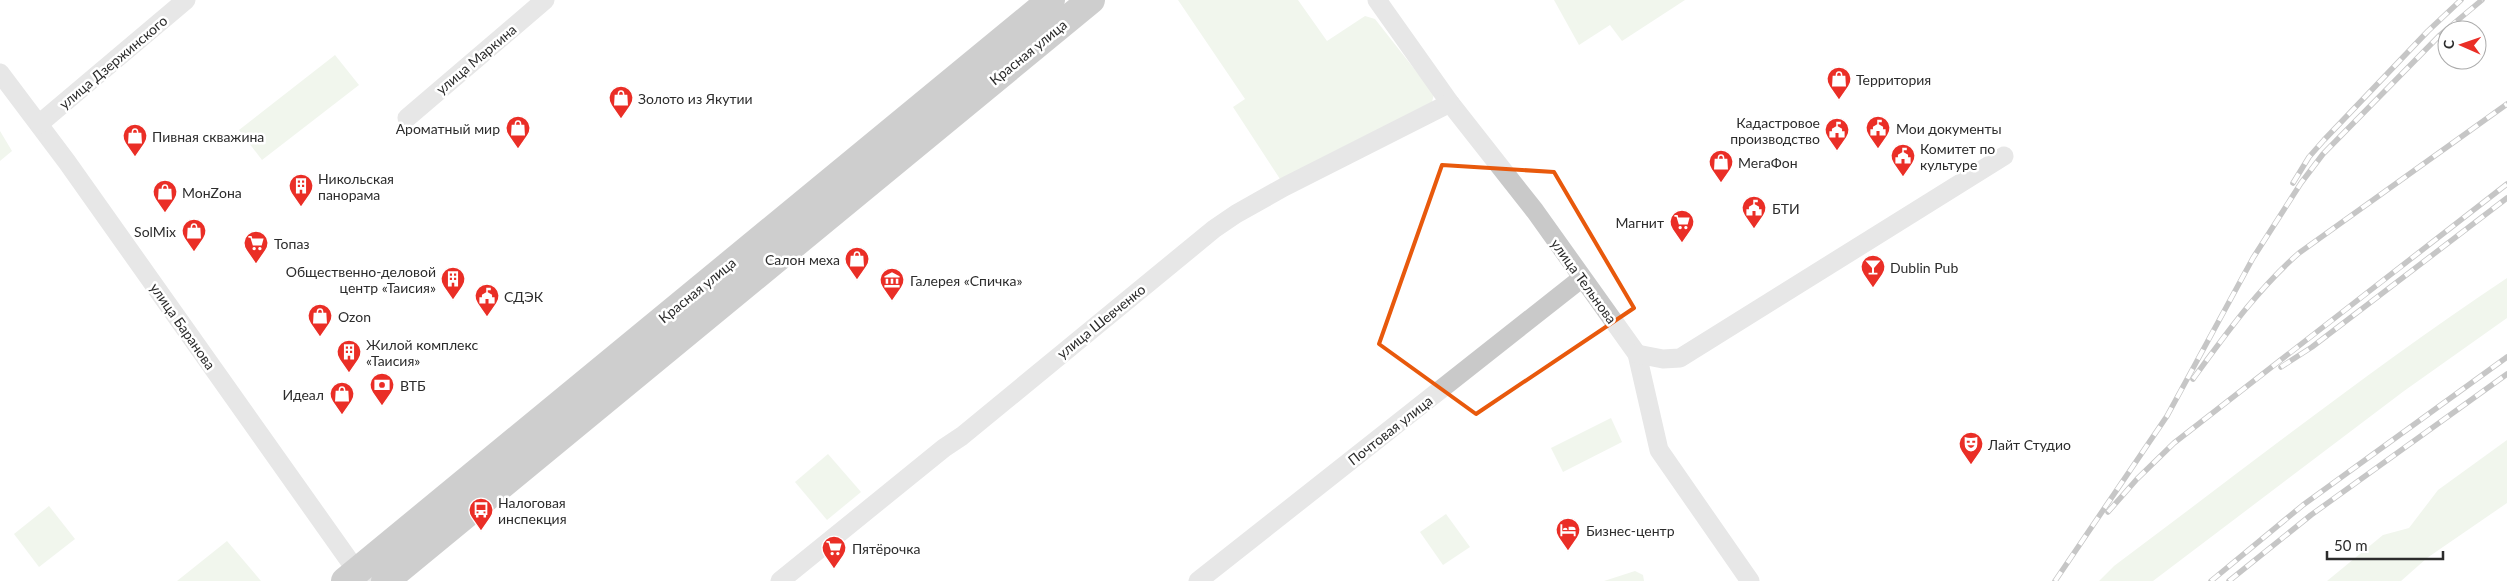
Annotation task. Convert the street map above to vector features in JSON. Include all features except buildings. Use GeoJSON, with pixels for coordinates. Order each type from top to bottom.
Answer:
{"type":"FeatureCollection","features":[{"type":"Feature","properties":{"kind":"highway","name":"Красная улица"},"geometry":{"type":"LineString","coordinates":[[354,578],[1050,0]]}},
{"type":"Feature","properties":{"kind":"highway","name":"Красная улица"},"geometry":{"type":"LineString","coordinates":[[385,581],[1091,0]]}},
{"type":"Feature","properties":{"kind":"street","name":"улица Дзержинского"},"geometry":{"type":"LineString","coordinates":[[39,124],[186,0]]}},
{"type":"Feature","properties":{"kind":"street","name":"улица Маркина"},"geometry":{"type":"LineString","coordinates":[[407,118],[546,0]]}},
{"type":"Feature","properties":{"kind":"street","name":"улица Тельнова"},"geometry":{"type":"LineString","coordinates":[[1377,0],[1450,102],[1535,211],[1637,354],[1659,450],[1750,581]]}},
{"type":"Feature","properties":{"kind":"street","name":"улица Баранова"},"geometry":{"type":"LineString","coordinates":[[2,76],[39,124],[354,578]]}},
{"type":"Feature","properties":{"kind":"street","name":"улица Шевченко"},"geometry":{"type":"LineString","coordinates":[[780,581],[944,448],[962,436],[1214,229],[1236,214],[1284,187],[1450,102]]}},
{"type":"Feature","properties":{"kind":"street"},"geometry":{"type":"LineString","coordinates":[[1637,354],[1663,359],[1680,358],[2004,156]]}},
{"type":"Feature","properties":{"kind":"street","name":"Почтовая улица"},"geometry":{"type":"LineString","coordinates":[[1210,577],[1582,278]]}},
{"type":"Feature","properties":{"kind":"highlighted area"},"geometry":{"type":"Polygon","coordinates":[[[1442,165],[1554,172],[1634,308],[1476,414],[1379,344],[1442,165]]]}},
{"type":"Feature","properties":{"kind":"green space"},"geometry":{"type":"Polygon","coordinates":[[[1178,0],[1298,0],[1327,41],[1365,16],[1375,19],[1434,94],[1432,102],[1280,179],[1233,107],[1245,99],[1178,0]]]}},
{"type":"Feature","properties":{"kind":"green space"},"geometry":{"type":"Polygon","coordinates":[[[1554,0],[1685,0],[1622,41],[1610,25],[1579,45],[1554,0]]]}},
{"type":"Feature","properties":{"kind":"green space"},"geometry":{"type":"Polygon","coordinates":[[[335,55],[359,85],[262,160],[239,130],[335,55]]]}},
{"type":"Feature","properties":{"kind":"green space"},"geometry":{"type":"Polygon","coordinates":[[[0,131],[12,151],[0,161],[0,131]]]}},
{"type":"Feature","properties":{"kind":"green space"},"geometry":{"type":"Polygon","coordinates":[[[2507,278],[2507,318],[2404,391],[2153,581],[2099,581],[2114,566],[2309,419],[2407,347],[2507,278]]]}},
{"type":"Feature","properties":{"kind":"green space"},"geometry":{"type":"Polygon","coordinates":[[[1611,418],[1622,442],[1563,472],[1551,448],[1611,418]]]}},
{"type":"Feature","properties":{"kind":"green space"},"geometry":{"type":"Polygon","coordinates":[[[2507,440],[2507,503],[2427,558],[2401,581],[2327,581],[2383,535],[2409,528],[2438,490],[2507,440]]]}},
{"type":"Feature","properties":{"kind":"green space"},"geometry":{"type":"Polygon","coordinates":[[[828,454],[861,492],[827,520],[795,482],[828,454]]]}},
{"type":"Feature","properties":{"kind":"green space"},"geometry":{"type":"Polygon","coordinates":[[[49,506],[75,539],[39,567],[14,534],[49,506]]]}},
{"type":"Feature","properties":{"kind":"green space"},"geometry":{"type":"Polygon","coordinates":[[[1446,514],[1470,547],[1443,565],[1420,532],[1446,514]]]}},
{"type":"Feature","properties":{"kind":"green space"},"geometry":{"type":"Polygon","coordinates":[[[227,541],[261,581],[177,581],[227,541]]]}},
{"type":"Feature","properties":{"kind":"green space"},"geometry":{"type":"Polygon","coordinates":[[[1635,571],[1643,575],[1644,581],[1604,581],[1635,571]]]}},
{"type":"Feature","properties":{"kind":"railway"},"geometry":{"type":"LineString","coordinates":[[2293,183],[2309,157],[2324,140],[2428,31],[2461,0]]}},
{"type":"Feature","properties":{"kind":"railway"},"geometry":{"type":"LineString","coordinates":[[2055,581],[2167,416],[2253,258],[2301,183],[2323,154],[2440,35],[2482,0]]}},
{"type":"Feature","properties":{"kind":"railway"},"geometry":{"type":"LineString","coordinates":[[2193,379],[2256,297],[2299,253],[2507,104]]}},
{"type":"Feature","properties":{"kind":"railway"},"geometry":{"type":"LineString","coordinates":[[2108,512],[2137,479],[2174,443],[2507,184]]}},
{"type":"Feature","properties":{"kind":"railway"},"geometry":{"type":"LineString","coordinates":[[2281,367],[2312,347],[2507,198]]}},
{"type":"Feature","properties":{"kind":"railway"},"geometry":{"type":"LineString","coordinates":[[2211,581],[2303,505],[2507,357]]}},
{"type":"Feature","properties":{"kind":"railway"},"geometry":{"type":"LineString","coordinates":[[2229,581],[2311,515],[2507,374]]}},
{"type":"Feature","properties":{"kind":"place","name":"Территория"},"geometry":{"type":"Point","coordinates":[1839,100]}},
{"type":"Feature","properties":{"kind":"place","name":"Золото из Якутии"},"geometry":{"type":"Point","coordinates":[621,119]}},
{"type":"Feature","properties":{"kind":"place","name":"Ароматный мир"},"geometry":{"type":"Point","coordinates":[518,149]}},
{"type":"Feature","properties":{"kind":"place","name":"Мои документы"},"geometry":{"type":"Point","coordinates":[1878,149]}},
{"type":"Feature","properties":{"kind":"place","name":"Кадастровое производство"},"geometry":{"type":"Point","coordinates":[1837,151]}},
{"type":"Feature","properties":{"kind":"place","name":"Пивная скважина"},"geometry":{"type":"Point","coordinates":[135,157]}},
{"type":"Feature","properties":{"kind":"place","name":"Комитет по культуре"},"geometry":{"type":"Point","coordinates":[1903,177]}},
{"type":"Feature","properties":{"kind":"place","name":"МегаФон"},"geometry":{"type":"Point","coordinates":[1721,183]}},
{"type":"Feature","properties":{"kind":"place","name":"Никольская панорама"},"geometry":{"type":"Point","coordinates":[301,207]}},
{"type":"Feature","properties":{"kind":"place","name":"МонZона"},"geometry":{"type":"Point","coordinates":[165,213]}},
{"type":"Feature","properties":{"kind":"place","name":"БТИ"},"geometry":{"type":"Point","coordinates":[1754,229]}},
{"type":"Feature","properties":{"kind":"place","name":"Магнит"},"geometry":{"type":"Point","coordinates":[1682,243]}},
{"type":"Feature","properties":{"kind":"place","name":"SolMix"},"geometry":{"type":"Point","coordinates":[194,252]}},
{"type":"Feature","properties":{"kind":"place","name":"Топаз"},"geometry":{"type":"Point","coordinates":[256,264]}},
{"type":"Feature","properties":{"kind":"place","name":"Салон меха"},"geometry":{"type":"Point","coordinates":[857,280]}},
{"type":"Feature","properties":{"kind":"place","name":"Dublin Pub"},"geometry":{"type":"Point","coordinates":[1873,288]}},
{"type":"Feature","properties":{"kind":"place","name":"Общественно-деловой центр «Таисия»"},"geometry":{"type":"Point","coordinates":[453,300]}},
{"type":"Feature","properties":{"kind":"place","name":"Галерея «Спичка»"},"geometry":{"type":"Point","coordinates":[892,301]}},
{"type":"Feature","properties":{"kind":"place","name":"СДЭК"},"geometry":{"type":"Point","coordinates":[487,317]}},
{"type":"Feature","properties":{"kind":"place","name":"Ozon"},"geometry":{"type":"Point","coordinates":[320,337]}},
{"type":"Feature","properties":{"kind":"place","name":"Жилой комплекс «Таисия»"},"geometry":{"type":"Point","coordinates":[349,373]}},
{"type":"Feature","properties":{"kind":"place","name":"ВТБ"},"geometry":{"type":"Point","coordinates":[382,406]}},
{"type":"Feature","properties":{"kind":"place","name":"Идеал"},"geometry":{"type":"Point","coordinates":[342,415]}},
{"type":"Feature","properties":{"kind":"place","name":"Лайт Студио"},"geometry":{"type":"Point","coordinates":[1971,465]}},
{"type":"Feature","properties":{"kind":"place","name":"Налоговая инспекция"},"geometry":{"type":"Point","coordinates":[481,531]}},
{"type":"Feature","properties":{"kind":"place","name":"Бизнес-центр"},"geometry":{"type":"Point","coordinates":[1568,551]}},
{"type":"Feature","properties":{"kind":"place","name":"Пятёрочка"},"geometry":{"type":"Point","coordinates":[834,569]}}]}
